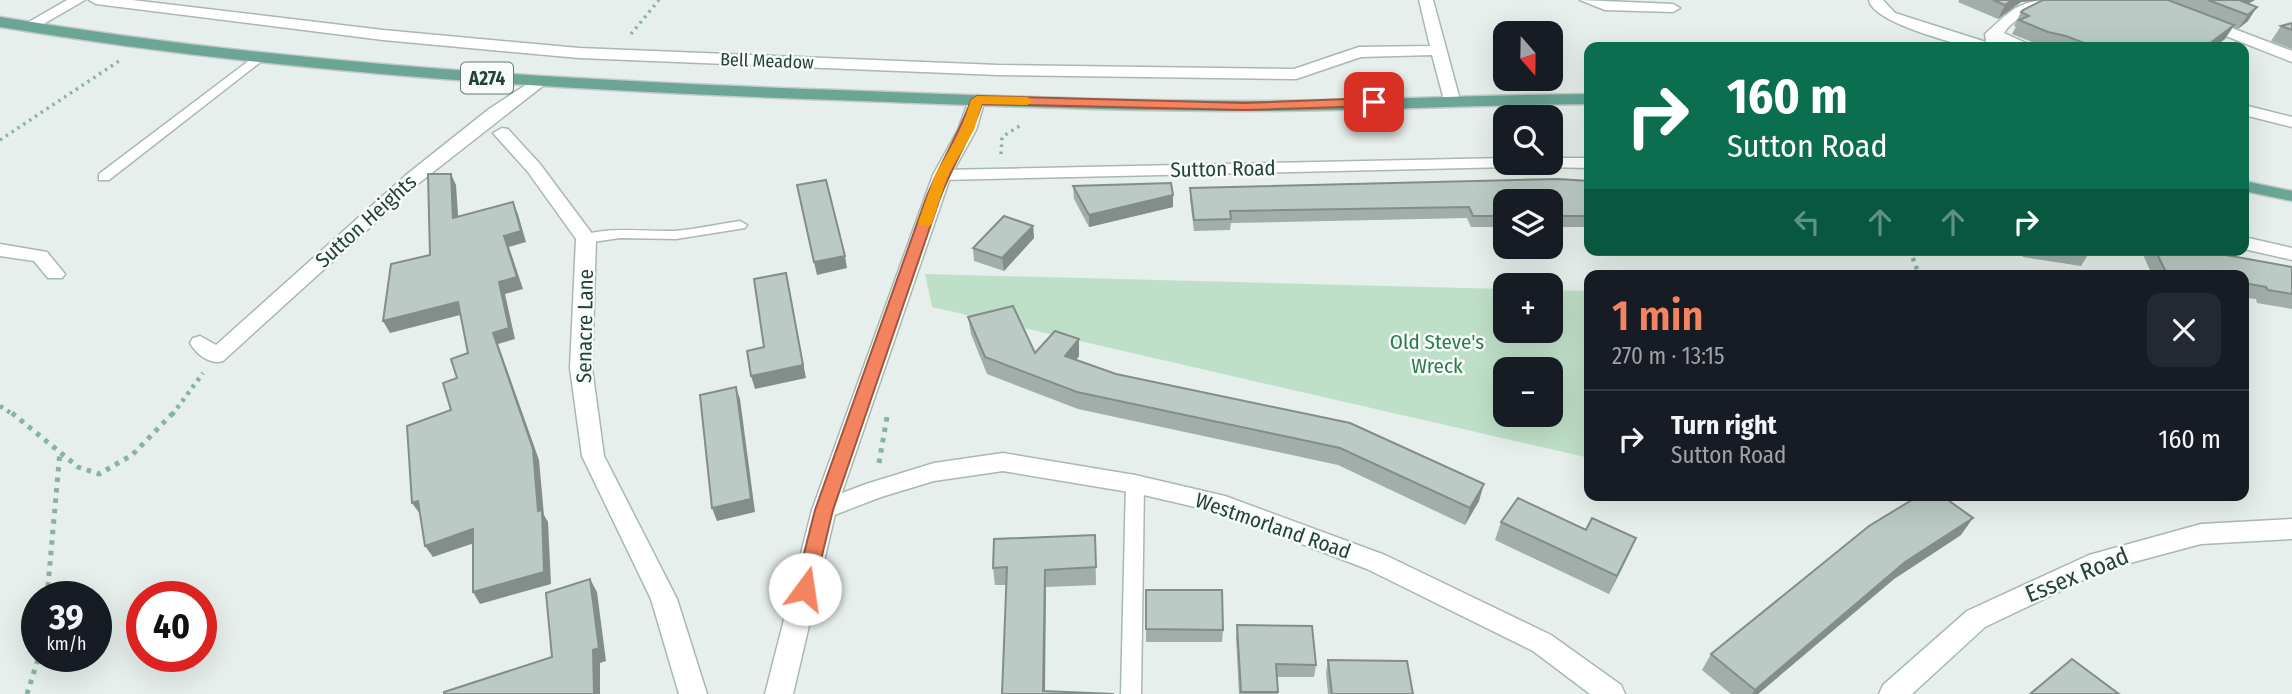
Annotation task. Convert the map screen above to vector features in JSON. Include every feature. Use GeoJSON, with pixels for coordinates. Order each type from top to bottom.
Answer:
{"type":"FeatureCollection","features":[{"type":"Feature","properties":{"kind":"main road","name":"A274"},"geometry":{"type":"LineString","coordinates":[[0,22],[144,44],[259,57],[538,82],[977,100],[1245,106],[1584,99]]}},
{"type":"Feature","properties":{"kind":"main road"},"geometry":{"type":"LineString","coordinates":[[2249,187],[2292,197]]}},
{"type":"Feature","properties":{"kind":"street"},"geometry":{"type":"LineString","coordinates":[[28,27],[78,0]]}},
{"type":"Feature","properties":{"kind":"street","name":"Bell Meadow"},"geometry":{"type":"LineString","coordinates":[[96,0],[383,35],[614,54],[998,70],[1296,74],[1359,52],[1438,50]]}},
{"type":"Feature","properties":{"kind":"street"},"geometry":{"type":"LineString","coordinates":[[1426,0],[1452,100]]}},
{"type":"Feature","properties":{"kind":"street"},"geometry":{"type":"LineString","coordinates":[[1587,0],[1605,6],[1644,4],[1673,8]]}},
{"type":"Feature","properties":{"kind":"street"},"geometry":{"type":"LineString","coordinates":[[1876,0],[1876,4],[1889,16],[1986,42]]}},
{"type":"Feature","properties":{"kind":"street"},"geometry":{"type":"LineString","coordinates":[[1991,42],[2002,22],[2040,1]]}},
{"type":"Feature","properties":{"kind":"street"},"geometry":{"type":"LineString","coordinates":[[2194,19],[2292,58]]}},
{"type":"Feature","properties":{"kind":"street","name":"Sutton Heights"},"geometry":{"type":"LineString","coordinates":[[216,356],[429,164],[491,114],[538,82]]}},
{"type":"Feature","properties":{"kind":"street"},"geometry":{"type":"LineString","coordinates":[[779,694],[824,510],[942,175],[967,130],[977,100]]}},
{"type":"Feature","properties":{"kind":"street"},"geometry":{"type":"LineString","coordinates":[[2249,111],[2292,122]]}},
{"type":"Feature","properties":{"kind":"street","name":"Senacre Lane"},"geometry":{"type":"LineString","coordinates":[[502,133],[534,168],[586,239],[580,368],[593,456],[664,599],[693,694]]}},
{"type":"Feature","properties":{"kind":"street","name":"Sutton Road"},"geometry":{"type":"LineString","coordinates":[[942,175],[1493,163]]}},
{"type":"Feature","properties":{"kind":"street"},"geometry":{"type":"LineString","coordinates":[[1563,163],[1584,163]]}},
{"type":"Feature","properties":{"kind":"street"},"geometry":{"type":"LineString","coordinates":[[2249,244],[2292,254]]}},
{"type":"Feature","properties":{"kind":"street"},"geometry":{"type":"LineString","coordinates":[[0,250],[40,256],[55,274]]}},
{"type":"Feature","properties":{"kind":"street"},"geometry":{"type":"LineString","coordinates":[[200,343],[216,356]]}},
{"type":"Feature","properties":{"kind":"street","name":"Westmorland Road"},"geometry":{"type":"LineString","coordinates":[[824,510],[874,490],[934,472],[1003,462],[1135,484],[1226,505],[1376,562],[1542,643],[1611,694]]}},
{"type":"Feature","properties":{"kind":"street","name":"Essex Road"},"geometry":{"type":"LineString","coordinates":[[1893,694],[1976,619],[2098,562],[2202,534],[2292,529]]}},
{"type":"Feature","properties":{"kind":"lane"},"geometry":{"type":"LineString","coordinates":[[104,177],[259,57]]}},
{"type":"Feature","properties":{"kind":"lane"},"geometry":{"type":"LineString","coordinates":[[586,239],[620,234],[676,235],[740,225]]}},
{"type":"Feature","properties":{"kind":"lane"},"geometry":{"type":"LineString","coordinates":[[1132,694],[1135,484]]}},
{"type":"Feature","properties":{"kind":"path"},"geometry":{"type":"LineString","coordinates":[[614,54],[659,0]]}},
{"type":"Feature","properties":{"kind":"path"},"geometry":{"type":"LineString","coordinates":[[0,140],[144,44]]}},
{"type":"Feature","properties":{"kind":"path"},"geometry":{"type":"LineString","coordinates":[[1012,173],[1001,154],[1002,137],[1018,125],[1026,123]]}},
{"type":"Feature","properties":{"kind":"path"},"geometry":{"type":"LineString","coordinates":[[0,406],[78,467],[99,474],[126,461],[160,431],[216,356]]}},
{"type":"Feature","properties":{"kind":"path"},"geometry":{"type":"LineString","coordinates":[[874,490],[888,412]]}},
{"type":"Feature","properties":{"kind":"path"},"geometry":{"type":"LineString","coordinates":[[48,581],[60,451]]}},
{"type":"Feature","properties":{"kind":"path"},"geometry":{"type":"LineString","coordinates":[[27,694],[34,672]]}},
{"type":"Feature","properties":{"kind":"green space","name":"Old Steve's Wreck"},"geometry":{"type":"Polygon","coordinates":[[[925,274],[1493,289],[1493,343],[1563,343],[1563,290],[1584,291],[1584,457],[932,307],[925,274]]]}},
{"type":"Feature","properties":{"kind":"building"},"geometry":{"type":"Polygon","coordinates":[[[1993,0],[2012,0],[2005,5],[1993,0]]]}},
{"type":"Feature","properties":{"kind":"building"},"geometry":{"type":"Polygon","coordinates":[[[2043,0],[2168,0],[2234,25],[2212,42],[2081,42],[2019,20],[2029,16],[2021,12],[2043,0]]]}},
{"type":"Feature","properties":{"kind":"building"},"geometry":{"type":"Polygon","coordinates":[[[2208,0],[2239,0],[2257,7],[2248,15],[2208,0]]]}},
{"type":"Feature","properties":{"kind":"building"},"geometry":{"type":"Polygon","coordinates":[[[2292,23],[2292,30],[2281,26],[2292,23]]]}},
{"type":"Feature","properties":{"kind":"building"},"geometry":{"type":"Polygon","coordinates":[[[428,174],[451,174],[453,218],[513,202],[521,231],[504,236],[517,277],[499,282],[509,328],[493,333],[533,449],[538,511],[542,510],[544,572],[473,592],[473,529],[425,546],[418,501],[412,503],[407,426],[451,410],[443,383],[457,378],[451,359],[468,353],[458,302],[383,321],[391,264],[430,255],[428,174]]]}},
{"type":"Feature","properties":{"kind":"building"},"geometry":{"type":"Polygon","coordinates":[[[1558,179],[1584,181],[1584,216],[1563,216],[1563,189],[1493,189],[1493,216],[1473,216],[1469,207],[1230,211],[1231,219],[1194,220],[1190,188],[1558,179]]]}},
{"type":"Feature","properties":{"kind":"building"},"geometry":{"type":"Polygon","coordinates":[[[826,180],[845,256],[814,262],[797,185],[826,180]]]}},
{"type":"Feature","properties":{"kind":"building"},"geometry":{"type":"Polygon","coordinates":[[[1171,183],[1173,195],[1089,215],[1073,186],[1171,183]]]}},
{"type":"Feature","properties":{"kind":"building"},"geometry":{"type":"Polygon","coordinates":[[[1004,216],[1033,226],[1002,258],[973,248],[1004,216]]]}},
{"type":"Feature","properties":{"kind":"building"},"geometry":{"type":"Polygon","coordinates":[[[2158,256],[2231,256],[2292,267],[2292,294],[2249,284],[2249,270],[2165,270],[2158,256]]]}},
{"type":"Feature","properties":{"kind":"building"},"geometry":{"type":"Polygon","coordinates":[[[786,273],[803,365],[751,376],[747,351],[764,347],[754,279],[786,273]]]}},
{"type":"Feature","properties":{"kind":"building"},"geometry":{"type":"Polygon","coordinates":[[[1013,306],[1035,353],[1055,331],[1079,339],[1065,356],[1116,374],[1350,423],[1484,484],[1470,508],[1340,448],[1077,392],[985,357],[968,317],[1013,306]]]}},
{"type":"Feature","properties":{"kind":"building"},"geometry":{"type":"Polygon","coordinates":[[[736,387],[751,499],[712,508],[700,395],[736,387]]]}},
{"type":"Feature","properties":{"kind":"building"},"geometry":{"type":"Polygon","coordinates":[[[1518,498],[1586,530],[1592,518],[1636,538],[1617,576],[1501,522],[1518,498]]]}},
{"type":"Feature","properties":{"kind":"building"},"geometry":{"type":"Polygon","coordinates":[[[1910,501],[1949,501],[1973,518],[1905,562],[1755,690],[1711,654],[1869,526],[1910,501]]]}},
{"type":"Feature","properties":{"kind":"building"},"geometry":{"type":"Polygon","coordinates":[[[1095,535],[1096,567],[1045,570],[1043,691],[1114,694],[1002,694],[1007,567],[993,568],[994,539],[1095,535]]]}},
{"type":"Feature","properties":{"kind":"building"},"geometry":{"type":"Polygon","coordinates":[[[590,579],[599,648],[593,650],[594,694],[444,694],[552,657],[546,593],[590,579]]]}},
{"type":"Feature","properties":{"kind":"building"},"geometry":{"type":"Polygon","coordinates":[[[1146,590],[1222,590],[1223,630],[1146,629],[1146,590]]]}},
{"type":"Feature","properties":{"kind":"building"},"geometry":{"type":"Polygon","coordinates":[[[1237,625],[1312,626],[1316,665],[1276,664],[1278,692],[1241,692],[1237,625]]]}},
{"type":"Feature","properties":{"kind":"building"},"geometry":{"type":"Polygon","coordinates":[[[2072,659],[2119,694],[2030,694],[2072,659]]]}},
{"type":"Feature","properties":{"kind":"building"},"geometry":{"type":"Polygon","coordinates":[[[1328,660],[1407,661],[1413,694],[1332,694],[1328,660]]]}},
{"type":"Feature","properties":{"kind":"slow traffic"},"geometry":{"type":"LineString","coordinates":[[925,223],[942,175],[967,130],[977,100],[1027,101]]}},
{"type":"Feature","properties":{"kind":"route"},"geometry":{"type":"LineString","coordinates":[[805,589],[824,510],[932,201],[942,175],[967,130],[977,100],[1245,106],[1374,102]]}}]}
